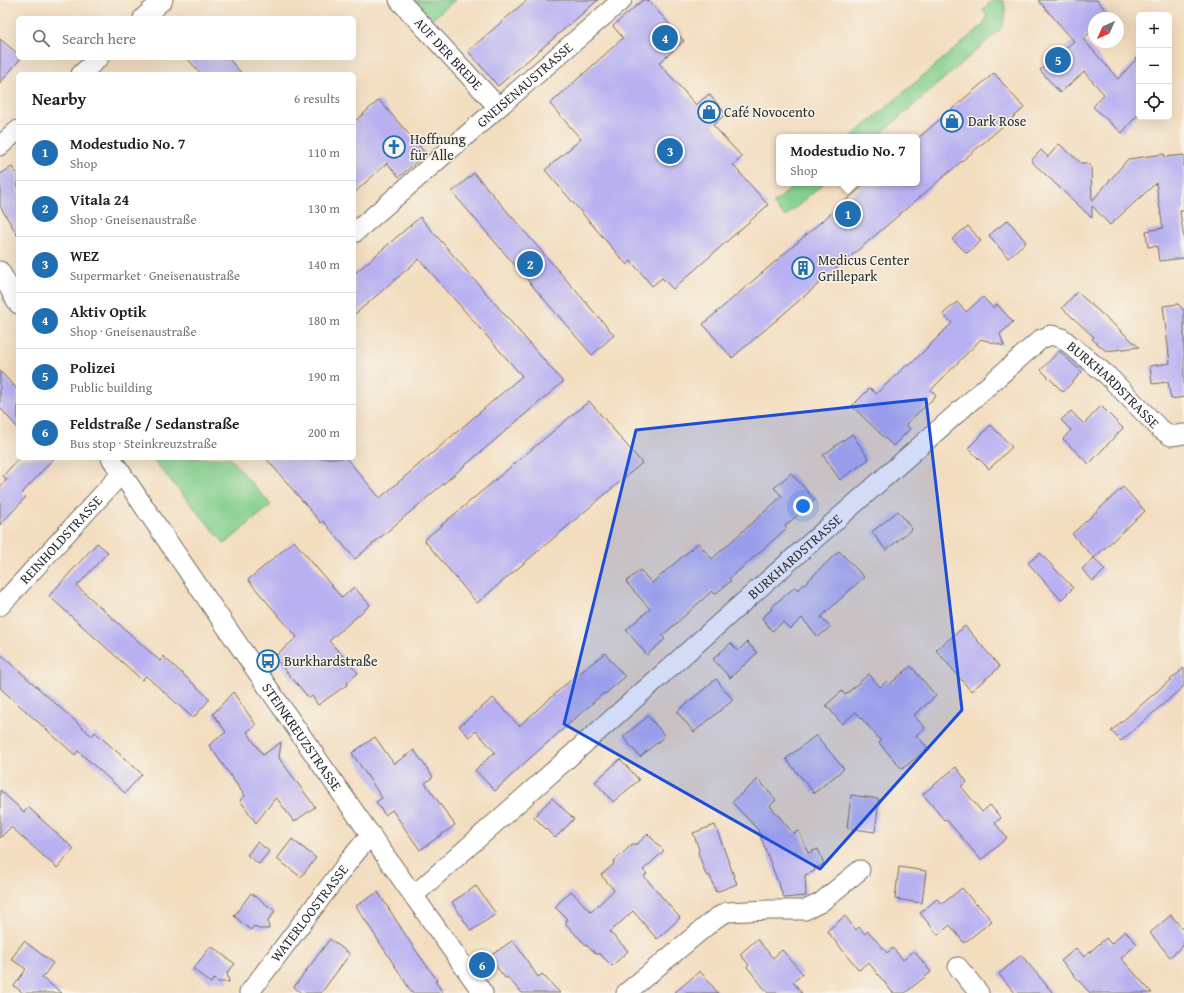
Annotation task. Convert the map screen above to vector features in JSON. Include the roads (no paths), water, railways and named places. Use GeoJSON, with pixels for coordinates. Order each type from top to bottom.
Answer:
{"type":"FeatureCollection","features":[{"type":"Feature","properties":{"kind":"street"},"geometry":{"type":"LineString","coordinates":[[145,16],[163,0]]}},
{"type":"Feature","properties":{"kind":"street","name":"AUF DER BREDE"},"geometry":{"type":"LineString","coordinates":[[399,0],[498,107]]}},
{"type":"Feature","properties":{"kind":"street","name":"GNEISENAUSTRASSE"},"geometry":{"type":"LineString","coordinates":[[356,231],[622,0]]}},
{"type":"Feature","properties":{"kind":"street"},"geometry":{"type":"LineString","coordinates":[[83,72],[97,60]]}},
{"type":"Feature","properties":{"kind":"street"},"geometry":{"type":"LineString","coordinates":[[0,146],[16,132]]}},
{"type":"Feature","properties":{"kind":"street"},"geometry":{"type":"LineString","coordinates":[[0,271],[16,300]]}},
{"type":"Feature","properties":{"kind":"street","name":"BURKHARDSTRASSE"},"geometry":{"type":"LineString","coordinates":[[413,896],[1041,339],[1051,335],[1062,338],[1108,376],[1159,428],[1171,436],[1184,434]]}},
{"type":"Feature","properties":{"kind":"street","name":"STEINKREUZSTRASSE"},"geometry":{"type":"LineString","coordinates":[[116,466],[413,896],[483,993]]}},
{"type":"Feature","properties":{"kind":"street","name":"REINHOLDSTRASSE"},"geometry":{"type":"LineString","coordinates":[[0,606],[116,466]]}},
{"type":"Feature","properties":{"kind":"street","name":"WATERLOOSTRASSE"},"geometry":{"type":"LineString","coordinates":[[249,993],[371,834]]}},
{"type":"Feature","properties":{"kind":"street"},"geometry":{"type":"LineString","coordinates":[[626,993],[716,918],[727,912],[804,910],[820,902],[860,870]]}},
{"type":"Feature","properties":{"kind":"street"},"geometry":{"type":"LineString","coordinates":[[958,967],[979,993]]}},
{"type":"Feature","properties":{"kind":"place","name":"Aktiv Optik"},"geometry":{"type":"Point","coordinates":[665,38]}},
{"type":"Feature","properties":{"kind":"place","name":"Polizei"},"geometry":{"type":"Point","coordinates":[1058,60]}},
{"type":"Feature","properties":{"kind":"place","name":"Café Novocento"},"geometry":{"type":"Point","coordinates":[709,112]}},
{"type":"Feature","properties":{"kind":"place","name":"Dark Rose"},"geometry":{"type":"Point","coordinates":[952,121]}},
{"type":"Feature","properties":{"kind":"place","name":"Hoffnung für Alle"},"geometry":{"type":"Point","coordinates":[394,147]}},
{"type":"Feature","properties":{"kind":"place","name":"WEZ"},"geometry":{"type":"Point","coordinates":[670,151]}},
{"type":"Feature","properties":{"kind":"place","name":"Modestudio No. 7"},"geometry":{"type":"Point","coordinates":[848,214]}},
{"type":"Feature","properties":{"kind":"place","name":"Vitala 24"},"geometry":{"type":"Point","coordinates":[530,264]}},
{"type":"Feature","properties":{"kind":"place","name":"Medicus Center Grillepark"},"geometry":{"type":"Point","coordinates":[803,268]}},
{"type":"Feature","properties":{"kind":"place","name":"Burkhardstraße"},"geometry":{"type":"Point","coordinates":[268,661]}},
{"type":"Feature","properties":{"kind":"place","name":"Feldstraße / Sedanstraße"},"geometry":{"type":"Point","coordinates":[482,965]}}]}
